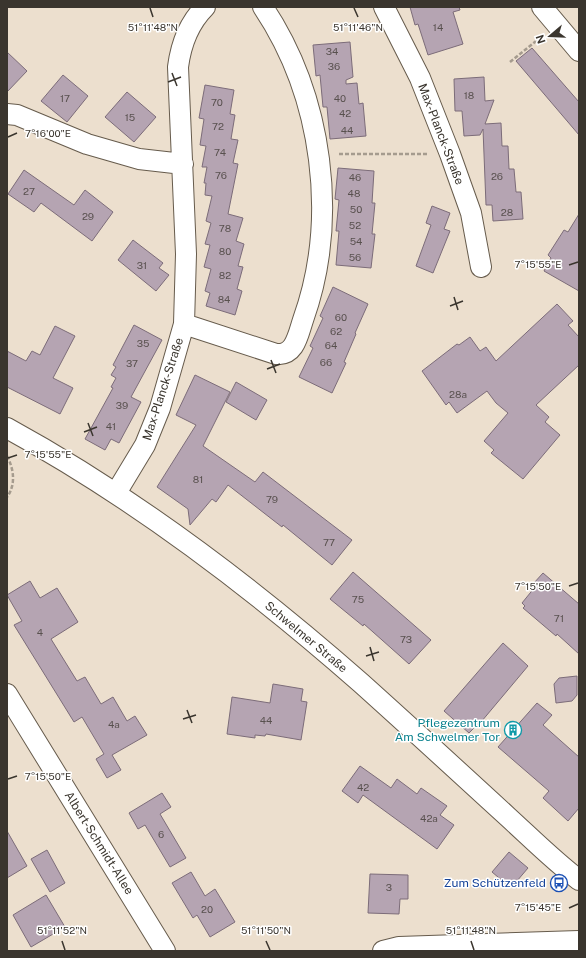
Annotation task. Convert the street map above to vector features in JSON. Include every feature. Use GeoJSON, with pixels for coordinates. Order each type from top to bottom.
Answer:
{"type":"FeatureCollection","features":[{"type":"Feature","properties":{"kind":"street","name":"Max-Planck-Straße"},"geometry":{"type":"LineString","coordinates":[[116,493],[145,445],[160,408],[184,324],[186,254],[178,81],[180,52],[189,28],[205,7]]}},
{"type":"Feature","properties":{"kind":"street","name":"Max-Planck-Straße"},"geometry":{"type":"LineString","coordinates":[[184,324],[276,354],[284,355],[296,342],[310,303],[319,261],[323,202],[318,154],[310,114],[295,68],[276,26],[263,7]]}},
{"type":"Feature","properties":{"kind":"street","name":"Max-Planck-Straße"},"geometry":{"type":"LineString","coordinates":[[384,7],[420,78],[450,154],[471,213],[481,267]]}},
{"type":"Feature","properties":{"kind":"street"},"geometry":{"type":"LineString","coordinates":[[542,7],[579,50]]}},
{"type":"Feature","properties":{"kind":"street"},"geometry":{"type":"LineString","coordinates":[[7,114],[17,115],[87,144],[139,159],[183,164]]}},
{"type":"Feature","properties":{"kind":"street","name":"Schwelmer Straße"},"geometry":{"type":"LineString","coordinates":[[7,428],[63,459],[116,493],[210,560],[280,614],[366,688],[579,880]]}},
{"type":"Feature","properties":{"kind":"street","name":"Albert-Schmidt-Allee"},"geometry":{"type":"LineString","coordinates":[[7,694],[165,951]]}},
{"type":"Feature","properties":{"kind":"street"},"geometry":{"type":"LineString","coordinates":[[383,951],[399,947],[579,941]]}},
{"type":"Feature","properties":{"kind":"path"},"geometry":{"type":"LineString","coordinates":[[510,62],[533,44]]}},
{"type":"Feature","properties":{"kind":"path"},"geometry":{"type":"LineString","coordinates":[[318,154],[450,154]]}},
{"type":"Feature","properties":{"kind":"path"},"geometry":{"type":"LineString","coordinates":[[7,456],[12,471],[13,481],[12,490],[7,496]]}},
{"type":"Feature","properties":{"kind":"building"},"geometry":{"type":"Polygon","coordinates":[[[410,7],[459,7],[460,10],[453,12],[463,44],[428,55],[418,24],[415,25],[410,7]]]}},
{"type":"Feature","properties":{"kind":"building"},"geometry":{"type":"Polygon","coordinates":[[[350,42],[353,77],[346,80],[346,84],[357,83],[359,104],[363,103],[366,136],[330,139],[327,107],[323,107],[320,75],[316,76],[313,45],[350,42]]]}},
{"type":"Feature","properties":{"kind":"building"},"geometry":{"type":"Polygon","coordinates":[[[532,48],[579,102],[579,135],[516,61],[532,48]]]}},
{"type":"Feature","properties":{"kind":"building"},"geometry":{"type":"Polygon","coordinates":[[[7,52],[27,71],[7,92],[7,52]]]}},
{"type":"Feature","properties":{"kind":"building"},"geometry":{"type":"Polygon","coordinates":[[[63,75],[88,96],[67,122],[41,101],[63,75]]]}},
{"type":"Feature","properties":{"kind":"building"},"geometry":{"type":"Polygon","coordinates":[[[484,77],[485,101],[494,100],[485,124],[501,123],[502,146],[508,146],[509,169],[514,169],[516,192],[521,192],[523,219],[493,221],[492,205],[486,205],[483,129],[480,135],[464,136],[462,111],[455,111],[454,79],[484,77]]]}},
{"type":"Feature","properties":{"kind":"building"},"geometry":{"type":"Polygon","coordinates":[[[205,85],[234,90],[230,114],[235,115],[231,139],[238,140],[233,163],[238,164],[228,214],[243,218],[236,241],[244,244],[238,266],[243,267],[237,289],[242,291],[235,315],[206,306],[210,293],[205,291],[211,269],[204,267],[210,245],[205,244],[211,223],[206,221],[212,196],[205,195],[206,183],[204,183],[207,167],[202,167],[206,146],[200,145],[204,119],[199,118],[205,85]]]}},
{"type":"Feature","properties":{"kind":"building"},"geometry":{"type":"Polygon","coordinates":[[[127,92],[156,117],[134,142],[105,117],[127,92]]]}},
{"type":"Feature","properties":{"kind":"building"},"geometry":{"type":"Polygon","coordinates":[[[338,168],[374,171],[372,203],[375,203],[372,234],[375,234],[371,268],[336,265],[339,231],[336,231],[339,200],[335,199],[338,168]]]}},
{"type":"Feature","properties":{"kind":"building"},"geometry":{"type":"Polygon","coordinates":[[[24,170],[74,205],[85,190],[113,212],[92,241],[41,203],[34,212],[8,194],[24,170]]]}},
{"type":"Feature","properties":{"kind":"building"},"geometry":{"type":"Polygon","coordinates":[[[432,206],[450,213],[444,229],[450,231],[433,273],[416,266],[431,225],[426,223],[432,206]]]}},
{"type":"Feature","properties":{"kind":"building"},"geometry":{"type":"Polygon","coordinates":[[[579,214],[579,291],[544,271],[551,258],[548,255],[564,230],[568,232],[579,214]]]}},
{"type":"Feature","properties":{"kind":"building"},"geometry":{"type":"Polygon","coordinates":[[[133,240],[163,263],[159,268],[169,275],[156,291],[118,260],[133,240]]]}},
{"type":"Feature","properties":{"kind":"building"},"geometry":{"type":"Polygon","coordinates":[[[333,287],[368,304],[344,362],[346,363],[332,393],[299,377],[313,348],[310,346],[323,318],[320,316],[333,287]]]}},
{"type":"Feature","properties":{"kind":"building"},"geometry":{"type":"Polygon","coordinates":[[[557,304],[573,321],[568,325],[579,337],[579,365],[536,405],[549,417],[545,422],[560,435],[523,479],[491,453],[494,450],[484,441],[508,413],[496,403],[487,391],[457,413],[449,402],[446,405],[422,371],[457,344],[459,345],[470,337],[480,351],[486,347],[496,361],[557,304]]]}},
{"type":"Feature","properties":{"kind":"building"},"geometry":{"type":"Polygon","coordinates":[[[134,325],[162,340],[131,397],[141,402],[119,443],[111,439],[105,450],[85,439],[113,388],[111,387],[116,378],[111,375],[116,367],[113,365],[134,325]]]}},
{"type":"Feature","properties":{"kind":"building"},"geometry":{"type":"Polygon","coordinates":[[[55,326],[75,336],[53,378],[73,388],[60,414],[7,387],[7,351],[26,361],[32,351],[40,355],[55,326]]]}},
{"type":"Feature","properties":{"kind":"building"},"geometry":{"type":"Polygon","coordinates":[[[195,375],[230,392],[203,446],[255,482],[263,472],[352,540],[332,565],[283,525],[282,527],[228,485],[216,502],[212,499],[190,525],[188,509],[157,487],[196,425],[176,415],[195,375]]]}},
{"type":"Feature","properties":{"kind":"building"},"geometry":{"type":"Polygon","coordinates":[[[236,382],[267,400],[256,420],[226,402],[236,382]]]}},
{"type":"Feature","properties":{"kind":"building"},"geometry":{"type":"Polygon","coordinates":[[[353,572],[431,640],[409,664],[364,624],[363,626],[330,599],[353,572]]]}},
{"type":"Feature","properties":{"kind":"building"},"geometry":{"type":"Polygon","coordinates":[[[543,573],[579,604],[579,654],[557,634],[556,636],[523,608],[525,606],[522,603],[535,587],[533,584],[543,573]]]}},
{"type":"Feature","properties":{"kind":"building"},"geometry":{"type":"Polygon","coordinates":[[[30,581],[40,598],[57,588],[78,622],[51,639],[77,681],[85,677],[101,704],[113,697],[127,721],[135,716],[147,735],[112,755],[121,770],[107,778],[96,759],[104,754],[82,717],[74,722],[14,625],[22,621],[7,595],[30,581]]]}},
{"type":"Feature","properties":{"kind":"building"},"geometry":{"type":"Polygon","coordinates":[[[503,643],[528,666],[476,728],[475,727],[469,733],[444,711],[503,643]]]}},
{"type":"Feature","properties":{"kind":"building"},"geometry":{"type":"Polygon","coordinates":[[[577,676],[577,695],[572,701],[556,703],[554,684],[559,678],[577,676]]]}},
{"type":"Feature","properties":{"kind":"building"},"geometry":{"type":"Polygon","coordinates":[[[273,684],[303,689],[301,701],[307,702],[301,740],[266,734],[265,736],[255,735],[255,738],[227,734],[232,697],[270,703],[273,684]]]}},
{"type":"Feature","properties":{"kind":"building"},"geometry":{"type":"Polygon","coordinates":[[[537,703],[552,715],[543,725],[579,757],[579,808],[568,821],[543,798],[549,791],[498,747],[537,703]]]}},
{"type":"Feature","properties":{"kind":"building"},"geometry":{"type":"Polygon","coordinates":[[[360,766],[391,788],[397,779],[417,794],[421,788],[447,806],[440,815],[454,825],[437,849],[363,795],[358,803],[342,791],[360,766]]]}},
{"type":"Feature","properties":{"kind":"building"},"geometry":{"type":"Polygon","coordinates":[[[162,793],[171,807],[160,814],[186,858],[170,867],[145,825],[138,829],[129,813],[162,793]]]}},
{"type":"Feature","properties":{"kind":"building"},"geometry":{"type":"Polygon","coordinates":[[[7,831],[27,866],[7,878],[7,831]]]}},
{"type":"Feature","properties":{"kind":"building"},"geometry":{"type":"Polygon","coordinates":[[[47,850],[65,883],[50,892],[31,859],[47,850]]]}},
{"type":"Feature","properties":{"kind":"building"},"geometry":{"type":"Polygon","coordinates":[[[509,852],[528,868],[511,888],[492,872],[509,852]]]}},
{"type":"Feature","properties":{"kind":"building"},"geometry":{"type":"Polygon","coordinates":[[[191,872],[205,896],[215,889],[235,922],[210,937],[197,915],[193,918],[172,883],[191,872]]]}},
{"type":"Feature","properties":{"kind":"building"},"geometry":{"type":"Polygon","coordinates":[[[370,874],[408,875],[408,899],[400,899],[399,914],[368,913],[370,874]]]}},
{"type":"Feature","properties":{"kind":"building"},"geometry":{"type":"Polygon","coordinates":[[[46,895],[65,927],[31,947],[13,915],[46,895]]]}},
{"type":"Feature","properties":{"kind":"place","name":"Pflegezentrum Am Schwelmer Tor"},"geometry":{"type":"Point","coordinates":[513,730]}},
{"type":"Feature","properties":{"kind":"place","name":"Zum Schützenfeld"},"geometry":{"type":"Point","coordinates":[559,883]}}]}
